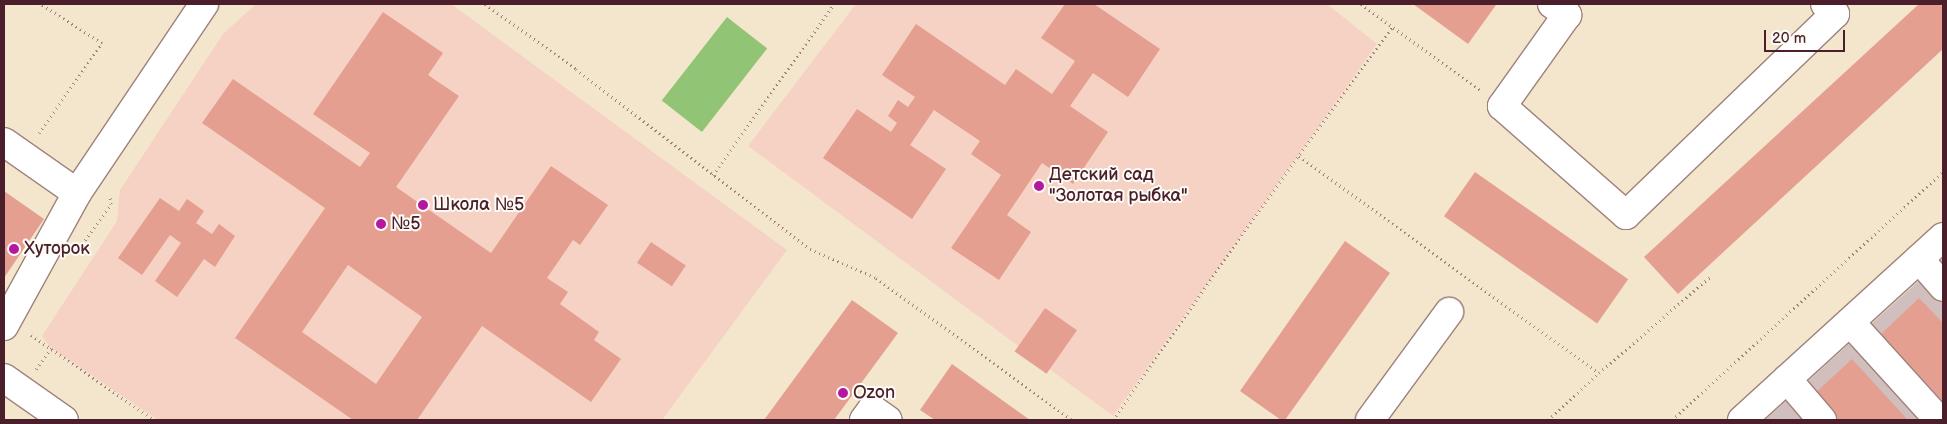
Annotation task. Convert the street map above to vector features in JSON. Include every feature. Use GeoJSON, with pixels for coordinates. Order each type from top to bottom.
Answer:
{"type":"FeatureCollection","features":[{"type":"Feature","properties":{"kind":"street"},"geometry":{"type":"LineString","coordinates":[[6,322],[77,193],[204,4]]}},
{"type":"Feature","properties":{"kind":"street"},"geometry":{"type":"LineString","coordinates":[[1552,4],[1567,15],[1502,106],[1626,215],[1835,14],[1825,4]]}},
{"type":"Feature","properties":{"kind":"street"},"geometry":{"type":"LineString","coordinates":[[13,149],[77,193]]}},
{"type":"Feature","properties":{"kind":"street"},"geometry":{"type":"LineString","coordinates":[[1742,420],[1943,237]]}},
{"type":"Feature","properties":{"kind":"street"},"geometry":{"type":"LineString","coordinates":[[1919,259],[1943,287]]}},
{"type":"Feature","properties":{"kind":"street"},"geometry":{"type":"LineString","coordinates":[[1370,420],[1449,312]]}},
{"type":"Feature","properties":{"kind":"street"},"geometry":{"type":"LineString","coordinates":[[1850,322],[1939,420]]}},
{"type":"Feature","properties":{"kind":"street"},"geometry":{"type":"LineString","coordinates":[[4,378],[64,420]]}},
{"type":"Feature","properties":{"kind":"street"},"geometry":{"type":"LineString","coordinates":[[1787,379],[1822,420]]}},
{"type":"Feature","properties":{"kind":"street"},"geometry":{"type":"LineString","coordinates":[[864,420],[872,409],[888,420]]}},
{"type":"Feature","properties":{"kind":"path"},"geometry":{"type":"LineString","coordinates":[[13,149],[102,43],[41,4]]}},
{"type":"Feature","properties":{"kind":"path"},"geometry":{"type":"LineString","coordinates":[[485,4],[576,69],[810,249],[876,278],[1072,420]]}},
{"type":"Feature","properties":{"kind":"path"},"geometry":{"type":"LineString","coordinates":[[713,175],[834,4]]}},
{"type":"Feature","properties":{"kind":"path"},"geometry":{"type":"LineString","coordinates":[[1362,4],[1502,106]]}},
{"type":"Feature","properties":{"kind":"path"},"geometry":{"type":"LineString","coordinates":[[1113,420],[1393,26]]}},
{"type":"Feature","properties":{"kind":"path"},"geometry":{"type":"LineString","coordinates":[[1299,156],[1599,373]]}},
{"type":"Feature","properties":{"kind":"path"},"geometry":{"type":"LineString","coordinates":[[1672,420],[1943,172]]}},
{"type":"Feature","properties":{"kind":"path"},"geometry":{"type":"LineString","coordinates":[[1548,420],[1599,373],[1710,278]]}},
{"type":"Feature","properties":{"kind":"path"},"geometry":{"type":"LineString","coordinates":[[6,322],[154,420]]}},
{"type":"Feature","properties":{"kind":"shaded area","name":"Школа №5"},"geometry":{"type":"Polygon","coordinates":[[[256,4],[451,4],[787,250],[662,420],[158,420],[51,348],[42,336],[117,221],[120,190],[223,34],[256,4]]]}},
{"type":"Feature","properties":{"kind":"shaded area","name":"Детский сад \"Золотая рыбка\""},"geometry":{"type":"Polygon","coordinates":[[[856,4],[1327,4],[1377,44],[1113,416],[748,146],[856,4]]]}},
{"type":"Feature","properties":{"kind":"shaded area"},"geometry":{"type":"Polygon","coordinates":[[[1943,259],[1943,420],[1765,420],[1943,259]]]}},
{"type":"Feature","properties":{"kind":"green space"},"geometry":{"type":"Polygon","coordinates":[[[727,17],[767,48],[702,132],[662,101],[727,17]]]}},
{"type":"Feature","properties":{"kind":"building","name":"Детский сад \"Золотая рыбка\""},"geometry":{"type":"Polygon","coordinates":[[[1065,4],[1094,4],[1160,49],[1128,97],[1093,73],[1070,106],[1108,132],[1073,184],[1042,163],[1007,215],[1031,232],[999,280],[951,248],[1001,175],[971,154],[980,141],[934,110],[910,145],[946,169],[912,219],[823,158],[857,109],[891,132],[897,123],[888,116],[898,100],[908,107],[915,97],[882,75],[916,24],[1005,85],[1016,69],[1052,94],[1075,61],[1041,38],[1065,4]]]}},
{"type":"Feature","properties":{"kind":"building"},"geometry":{"type":"Polygon","coordinates":[[[1413,4],[1495,4],[1496,5],[1468,44],[1413,4]]]}},
{"type":"Feature","properties":{"kind":"building"},"geometry":{"type":"Polygon","coordinates":[[[1919,4],[1940,4],[1943,7],[1943,49],[1678,294],[1644,257],[1919,4]]]}},
{"type":"Feature","properties":{"kind":"building","name":"№5"},"geometry":{"type":"Polygon","coordinates":[[[383,12],[443,53],[428,75],[459,96],[396,187],[491,253],[551,166],[608,205],[580,245],[573,240],[547,278],[568,292],[560,304],[599,332],[594,340],[621,359],[591,402],[482,326],[417,420],[353,420],[235,338],[325,208],[202,123],[233,79],[360,167],[370,153],[313,114],[383,12]],[[348,265],[302,332],[376,384],[422,317],[348,265]]]}},
{"type":"Feature","properties":{"kind":"building"},"geometry":{"type":"Polygon","coordinates":[[[1475,172],[1628,279],[1597,323],[1444,216],[1475,172]]]}},
{"type":"Feature","properties":{"kind":"building","name":"Хуторок"},"geometry":{"type":"Polygon","coordinates":[[[4,191],[44,219],[4,278],[4,191]]]}},
{"type":"Feature","properties":{"kind":"building"},"geometry":{"type":"Polygon","coordinates":[[[160,198],[179,211],[187,199],[204,211],[196,223],[212,234],[219,224],[235,236],[215,267],[204,259],[177,297],[155,281],[181,243],[170,235],[142,275],[118,258],[160,198]]]}},
{"type":"Feature","properties":{"kind":"building"},"geometry":{"type":"Polygon","coordinates":[[[1345,241],[1390,273],[1285,420],[1281,420],[1240,391],[1345,241]]]}},
{"type":"Feature","properties":{"kind":"building"},"geometry":{"type":"Polygon","coordinates":[[[651,242],[686,265],[672,286],[637,263],[651,242]]]}},
{"type":"Feature","properties":{"kind":"building"},"geometry":{"type":"Polygon","coordinates":[[[1919,298],[1943,323],[1943,401],[1880,335],[1919,298]]]}},
{"type":"Feature","properties":{"kind":"building"},"geometry":{"type":"Polygon","coordinates":[[[852,300],[898,333],[834,420],[764,420],[852,300]]]}},
{"type":"Feature","properties":{"kind":"building"},"geometry":{"type":"Polygon","coordinates":[[[1045,308],[1077,330],[1047,374],[1015,351],[1045,308]]]}},
{"type":"Feature","properties":{"kind":"building"},"geometry":{"type":"Polygon","coordinates":[[[1852,359],[1908,420],[1838,420],[1814,394],[1852,359]]]}},
{"type":"Feature","properties":{"kind":"building"},"geometry":{"type":"Polygon","coordinates":[[[952,364],[1030,420],[935,420],[920,410],[952,364]]]}},
{"type":"Feature","properties":{"kind":"place","name":"Детский сад \"Золотая рыбка\""},"geometry":{"type":"Point","coordinates":[1039,186]}},
{"type":"Feature","properties":{"kind":"place","name":"Школа №5"},"geometry":{"type":"Point","coordinates":[423,205]}},
{"type":"Feature","properties":{"kind":"place","name":"№5"},"geometry":{"type":"Point","coordinates":[381,224]}},
{"type":"Feature","properties":{"kind":"place","name":"Хуторок"},"geometry":{"type":"Point","coordinates":[14,249]}},
{"type":"Feature","properties":{"kind":"place","name":"Ozon"},"geometry":{"type":"Point","coordinates":[843,393]}}]}
